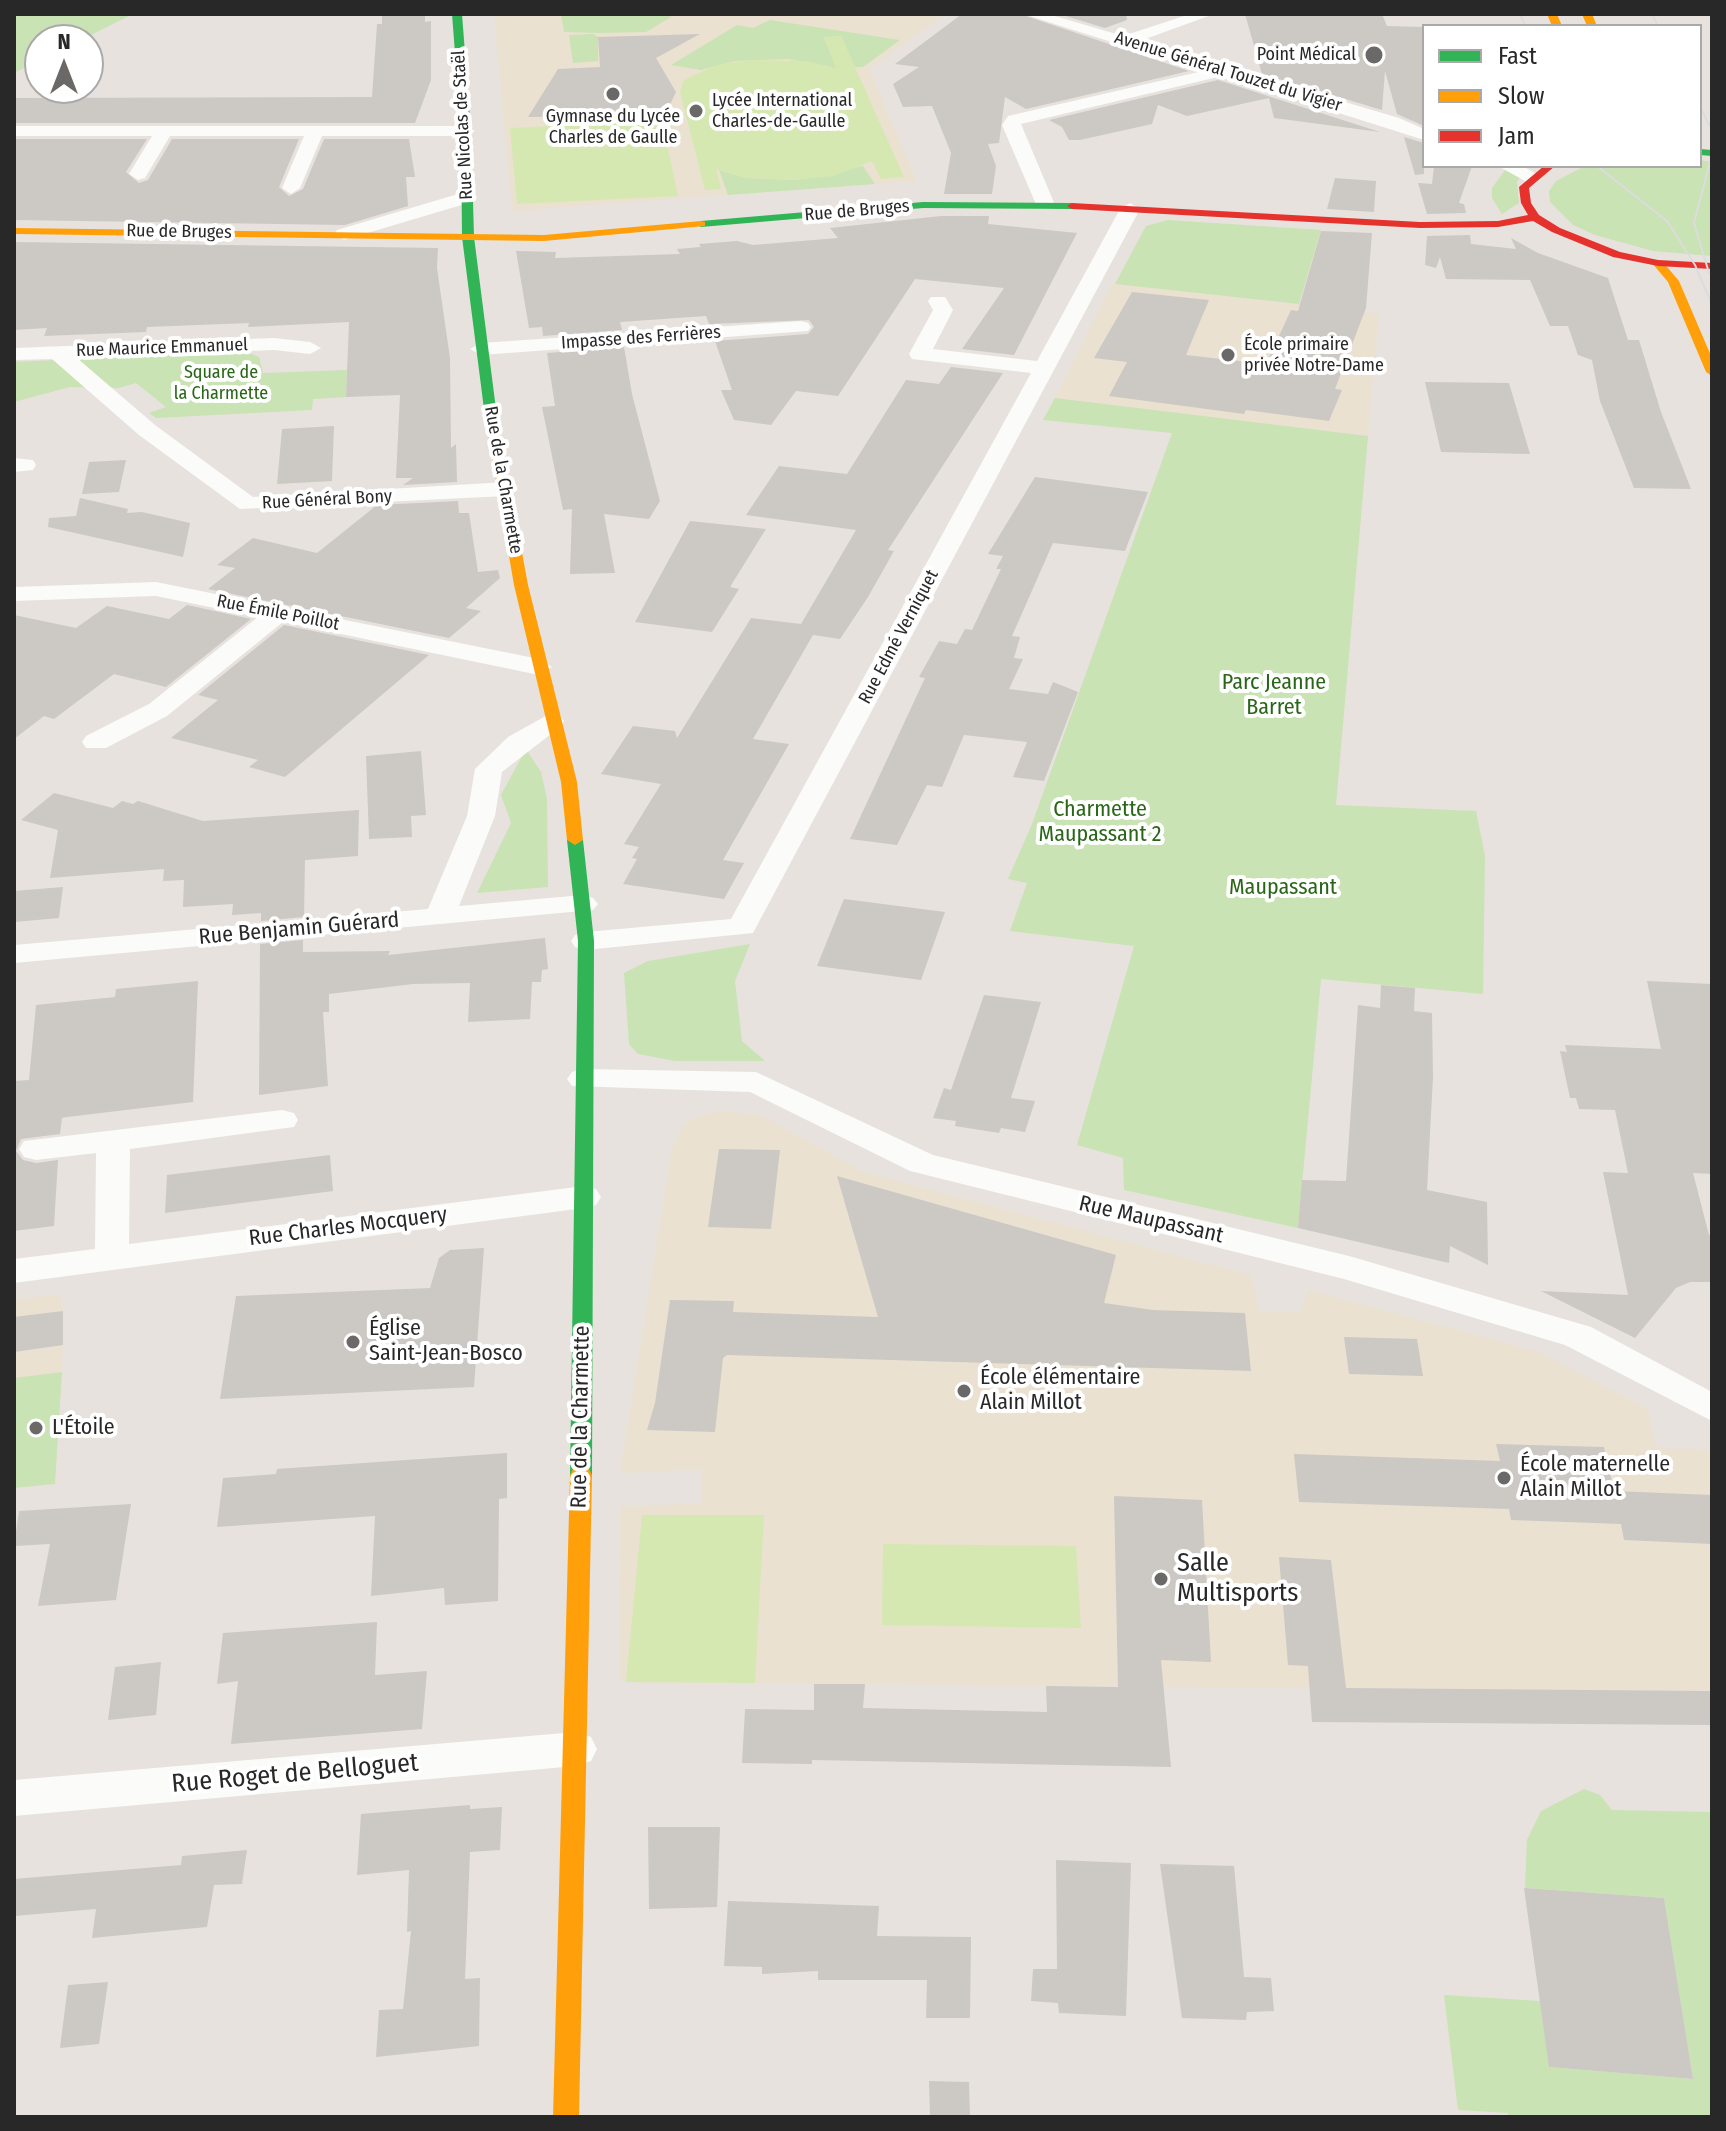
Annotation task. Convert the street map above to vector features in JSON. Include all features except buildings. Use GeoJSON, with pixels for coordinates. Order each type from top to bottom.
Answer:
{"type":"FeatureCollection","features":[{"type":"Feature","properties":{"kind":"street","name":"Rue Nicolas de Staël"},"geometry":{"type":"LineString","coordinates":[[457,14],[466,131],[468,237]]}},
{"type":"Feature","properties":{"kind":"street","name":"Avenue Général Touzet du Vigier"},"geometry":{"type":"LineString","coordinates":[[1031,14],[1393,122],[1422,134]]}},
{"type":"Feature","properties":{"kind":"street"},"geometry":{"type":"LineString","coordinates":[[1125,41],[1206,14]]}},
{"type":"Feature","properties":{"kind":"street"},"geometry":{"type":"LineString","coordinates":[[1045,205],[1041,188],[1011,125],[1027,115],[1224,71]]}},
{"type":"Feature","properties":{"kind":"street"},"geometry":{"type":"LineString","coordinates":[[1008,105],[1027,115]]}},
{"type":"Feature","properties":{"kind":"street"},"geometry":{"type":"LineString","coordinates":[[14,131],[466,131]]}},
{"type":"Feature","properties":{"kind":"street"},"geometry":{"type":"LineString","coordinates":[[138,174],[164,131]]}},
{"type":"Feature","properties":{"kind":"street"},"geometry":{"type":"LineString","coordinates":[[291,188],[315,132]]}},
{"type":"Feature","properties":{"kind":"street"},"geometry":{"type":"LineString","coordinates":[[1512,168],[1532,177]]}},
{"type":"Feature","properties":{"kind":"street"},"geometry":{"type":"LineString","coordinates":[[1547,168],[1532,177],[1524,187],[1526,203],[1535,217],[1574,239],[1617,255],[1658,263],[1712,266]]}},
{"type":"Feature","properties":{"kind":"street","name":"Rue de Bruges"},"geometry":{"type":"LineString","coordinates":[[344,234],[468,197]]}},
{"type":"Feature","properties":{"kind":"street","name":"Rue de Bruges"},"geometry":{"type":"LineString","coordinates":[[14,231],[593,236],[923,205],[1045,205],[1371,223],[1529,240],[1574,239]]}},
{"type":"Feature","properties":{"kind":"street","name":"Rue Edmé Verniquet"},"geometry":{"type":"LineString","coordinates":[[586,941],[742,927],[1130,209]]}},
{"type":"Feature","properties":{"kind":"street","name":"Rue de Bruges"},"geometry":{"type":"LineString","coordinates":[[1371,223],[1498,224],[1535,217]]}},
{"type":"Feature","properties":{"kind":"street","name":"Rue de la Charmette"},"geometry":{"type":"LineString","coordinates":[[468,237],[481,349],[521,585],[551,721],[569,782],[586,941],[576,1749],[571,1800],[566,2117]]}},
{"type":"Feature","properties":{"kind":"street"},"geometry":{"type":"LineString","coordinates":[[1658,263],[1673,281],[1712,372]]}},
{"type":"Feature","properties":{"kind":"street"},"geometry":{"type":"LineString","coordinates":[[938,301],[943,310],[920,354],[1045,368]]}},
{"type":"Feature","properties":{"kind":"street","name":"Impasse des Ferrières"},"geometry":{"type":"LineString","coordinates":[[481,349],[801,327]]}},
{"type":"Feature","properties":{"kind":"street","name":"Rue Maurice Emmanuel"},"geometry":{"type":"LineString","coordinates":[[14,354],[274,344],[310,348]]}},
{"type":"Feature","properties":{"kind":"street","name":"Rue Général Bony"},"geometry":{"type":"LineString","coordinates":[[57,352],[147,430],[248,504],[506,489]]}},
{"type":"Feature","properties":{"kind":"street","name":"Rue Émile Poillot"},"geometry":{"type":"LineString","coordinates":[[14,594],[156,589],[539,667]]}},
{"type":"Feature","properties":{"kind":"street"},"geometry":{"type":"LineString","coordinates":[[96,742],[158,710],[279,613]]}},
{"type":"Feature","properties":{"kind":"street"},"geometry":{"type":"LineString","coordinates":[[440,916],[481,816],[489,769],[551,721]]}},
{"type":"Feature","properties":{"kind":"street","name":"Rue Benjamin Guérard"},"geometry":{"type":"LineString","coordinates":[[14,954],[583,904]]}},
{"type":"Feature","properties":{"kind":"street","name":"Rue Maupassant"},"geometry":{"type":"LineString","coordinates":[[583,1079],[756,1082],[922,1163],[1335,1264],[1578,1336],[1712,1408]]}},
{"type":"Feature","properties":{"kind":"street"},"geometry":{"type":"LineString","coordinates":[[36,1149],[282,1120]]}},
{"type":"Feature","properties":{"kind":"street"},"geometry":{"type":"LineString","coordinates":[[112,1257],[113,1141]]}},
{"type":"Feature","properties":{"kind":"street","name":"Rue Charles Mocquery"},"geometry":{"type":"LineString","coordinates":[[14,1271],[584,1197]]}},
{"type":"Feature","properties":{"kind":"street","name":"Rue Roget de Belloguet"},"geometry":{"type":"LineString","coordinates":[[14,1798],[576,1749]]}},
{"type":"Feature","properties":{"kind":"shaded area","name":"Lycée International Charles-de-Gaulle"},"geometry":{"type":"Polygon","coordinates":[[[494,14],[945,14],[869,69],[917,181],[512,211],[494,14]]]}},
{"type":"Feature","properties":{"kind":"shaded area"},"geometry":{"type":"Polygon","coordinates":[[[1112,283],[1379,314],[1368,436],[1055,398],[1112,283]]]}},
{"type":"Feature","properties":{"kind":"shaded area","name":"École élémentaire Alain Millot"},"geometry":{"type":"Polygon","coordinates":[[[722,1111],[762,1116],[864,1172],[1250,1275],[1260,1311],[1301,1312],[1308,1290],[1536,1351],[1648,1409],[1656,1448],[1712,1450],[1712,1691],[619,1682],[620,1507],[702,1503],[702,1469],[620,1473],[672,1148],[683,1125],[699,1116],[722,1111]]]}},
{"type":"Feature","properties":{"kind":"shaded area","name":"L'Étoile"},"geometry":{"type":"Polygon","coordinates":[[[60,1294],[63,1311],[62,1372],[55,1484],[14,1488],[14,1300],[60,1294]]]}},
{"type":"Feature","properties":{"kind":"green space"},"geometry":{"type":"Polygon","coordinates":[[[14,14],[133,14],[104,28],[104,24],[24,24],[24,68],[14,73],[14,14]]]}},
{"type":"Feature","properties":{"kind":"green space"},"geometry":{"type":"Polygon","coordinates":[[[561,14],[666,14],[671,17],[646,32],[564,32],[561,14]]]}},
{"type":"Feature","properties":{"kind":"green space"},"geometry":{"type":"Polygon","coordinates":[[[770,20],[900,40],[863,67],[855,67],[841,36],[824,38],[837,69],[788,59],[736,61],[701,70],[671,65],[737,25],[753,28],[770,20]]]}},
{"type":"Feature","properties":{"kind":"green space"},"geometry":{"type":"Polygon","coordinates":[[[593,34],[598,37],[598,61],[573,63],[569,35],[593,34]]]}},
{"type":"Feature","properties":{"kind":"green space"},"geometry":{"type":"Polygon","coordinates":[[[841,36],[904,177],[881,179],[872,161],[833,176],[795,180],[746,178],[716,169],[721,189],[705,190],[680,92],[684,80],[717,65],[751,60],[806,61],[836,68],[824,37],[841,36]]]}},
{"type":"Feature","properties":{"kind":"green space"},"geometry":{"type":"Polygon","coordinates":[[[662,121],[678,196],[517,204],[510,128],[662,121]]]}},
{"type":"Feature","properties":{"kind":"green space"},"geometry":{"type":"Polygon","coordinates":[[[1702,160],[1712,162],[1712,256],[1653,251],[1595,235],[1573,225],[1550,202],[1549,191],[1556,181],[1581,168],[1702,168],[1702,160]]]}},
{"type":"Feature","properties":{"kind":"green space"},"geometry":{"type":"Polygon","coordinates":[[[863,166],[875,184],[728,195],[719,170],[746,178],[795,180],[863,166]]]}},
{"type":"Feature","properties":{"kind":"green space"},"geometry":{"type":"Polygon","coordinates":[[[1505,170],[1521,176],[1517,182],[1519,203],[1502,214],[1492,198],[1492,188],[1505,170]]]}},
{"type":"Feature","properties":{"kind":"green space"},"geometry":{"type":"Polygon","coordinates":[[[1168,220],[1321,230],[1299,304],[1115,284],[1146,226],[1168,220]]]}},
{"type":"Feature","properties":{"kind":"green space","name":"Square de la Charmette"},"geometry":{"type":"Polygon","coordinates":[[[244,351],[259,357],[263,373],[347,370],[346,397],[313,399],[312,410],[156,418],[149,413],[166,407],[136,383],[119,388],[70,387],[14,402],[14,362],[244,351]]]}},
{"type":"Feature","properties":{"kind":"green space"},"geometry":{"type":"Polygon","coordinates":[[[1055,398],[1368,436],[1336,805],[1476,811],[1485,856],[1483,994],[1321,979],[1298,1228],[1124,1190],[1123,1158],[1077,1145],[1134,946],[1010,931],[1027,883],[1008,879],[1032,824],[1172,433],[1043,420],[1055,398]]]}},
{"type":"Feature","properties":{"kind":"green space"},"geometry":{"type":"Polygon","coordinates":[[[526,749],[541,772],[547,799],[548,887],[477,893],[511,823],[501,795],[526,749]]]}},
{"type":"Feature","properties":{"kind":"green space"},"geometry":{"type":"Polygon","coordinates":[[[750,944],[735,981],[742,1041],[765,1061],[675,1061],[638,1054],[629,1044],[624,973],[648,961],[750,944]]]}},
{"type":"Feature","properties":{"kind":"green space"},"geometry":{"type":"Polygon","coordinates":[[[62,1372],[55,1484],[14,1488],[14,1378],[62,1372]]]}},
{"type":"Feature","properties":{"kind":"green space"},"geometry":{"type":"Polygon","coordinates":[[[642,1515],[764,1515],[755,1683],[626,1682],[642,1515]]]}},
{"type":"Feature","properties":{"kind":"green space"},"geometry":{"type":"Polygon","coordinates":[[[883,1544],[1076,1546],[1081,1628],[882,1625],[883,1544]]]}},
{"type":"Feature","properties":{"kind":"green space"},"geometry":{"type":"Polygon","coordinates":[[[1584,1789],[1600,1795],[1612,1810],[1712,1812],[1712,2117],[1509,2117],[1508,2113],[1458,2110],[1444,1995],[1540,2001],[1550,2067],[1693,2079],[1664,1898],[1525,1888],[1527,1840],[1541,1811],[1584,1789]]]}},
{"type":"Feature","properties":{"kind":"tram line"},"geometry":{"type":"LineString","coordinates":[[1520,14],[1524,24]]}},
{"type":"Feature","properties":{"kind":"tram line"},"geometry":{"type":"LineString","coordinates":[[1652,14],[1657,24]]}},
{"type":"Feature","properties":{"kind":"tram line"},"geometry":{"type":"LineString","coordinates":[[1702,111],[1712,130]]}},
{"type":"Feature","properties":{"kind":"tram line"},"geometry":{"type":"LineString","coordinates":[[1709,273],[1694,223],[1712,154]]}},
{"type":"Feature","properties":{"kind":"tram line"},"geometry":{"type":"LineString","coordinates":[[1600,168],[1667,221],[1695,265],[1712,305]]}},
{"type":"Feature","properties":{"kind":"traffic: fast"},"geometry":{"type":"LineString","coordinates":[[457,14],[466,131],[468,237],[491,417]]}},
{"type":"Feature","properties":{"kind":"traffic: fast"},"geometry":{"type":"LineString","coordinates":[[1702,152],[1712,153]]}},
{"type":"Feature","properties":{"kind":"traffic: fast"},"geometry":{"type":"LineString","coordinates":[[701,224],[923,205],[1072,206]]}},
{"type":"Feature","properties":{"kind":"traffic: fast"},"geometry":{"type":"LineString","coordinates":[[575,840],[586,941],[581,1475]]}},
{"type":"Feature","properties":{"kind":"traffic: slow"},"geometry":{"type":"LineString","coordinates":[[1552,14],[1556,24]]}},
{"type":"Feature","properties":{"kind":"traffic: slow"},"geometry":{"type":"LineString","coordinates":[[1587,14],[1591,24]]}},
{"type":"Feature","properties":{"kind":"traffic: slow"},"geometry":{"type":"LineString","coordinates":[[14,231],[544,238],[701,224]]}},
{"type":"Feature","properties":{"kind":"traffic: slow"},"geometry":{"type":"LineString","coordinates":[[1658,263],[1673,281],[1712,372]]}},
{"type":"Feature","properties":{"kind":"traffic: slow"},"geometry":{"type":"LineString","coordinates":[[491,417],[521,585],[569,782],[575,840]]}},
{"type":"Feature","properties":{"kind":"traffic: slow"},"geometry":{"type":"LineString","coordinates":[[566,2117],[581,1475]]}},
{"type":"Feature","properties":{"kind":"traffic: jam"},"geometry":{"type":"LineString","coordinates":[[1548,168],[1524,187],[1526,203],[1535,217],[1556,230],[1617,255],[1658,263],[1712,266]]}},
{"type":"Feature","properties":{"kind":"traffic: jam"},"geometry":{"type":"LineString","coordinates":[[1072,206],[1420,225],[1498,224],[1535,217]]}},
{"type":"Feature","properties":{"kind":"place","name":"Point Médical"},"geometry":{"type":"Point","coordinates":[1374,55]}},
{"type":"Feature","properties":{"kind":"place","name":"Gymnase du Lycée Charles de Gaulle"},"geometry":{"type":"Point","coordinates":[613,94]}},
{"type":"Feature","properties":{"kind":"place","name":"Lycée International Charles-de-Gaulle"},"geometry":{"type":"Point","coordinates":[696,111]}},
{"type":"Feature","properties":{"kind":"place","name":"École primaire privée Notre-Dame"},"geometry":{"type":"Point","coordinates":[1228,355]}},
{"type":"Feature","properties":{"kind":"place","name":"Église Saint-Jean-Bosco"},"geometry":{"type":"Point","coordinates":[353,1342]}},
{"type":"Feature","properties":{"kind":"place","name":"École élémentaire Alain Millot"},"geometry":{"type":"Point","coordinates":[964,1391]}},
{"type":"Feature","properties":{"kind":"place","name":"L'Étoile"},"geometry":{"type":"Point","coordinates":[36,1428]}},
{"type":"Feature","properties":{"kind":"place","name":"École maternelle Alain Millot"},"geometry":{"type":"Point","coordinates":[1504,1478]}},
{"type":"Feature","properties":{"kind":"place","name":"Salle Multisports"},"geometry":{"type":"Point","coordinates":[1161,1579]}},
{"type":"Feature","properties":{"kind":"park label","name":"Parc Jeanne Barret"},"geometry":{"type":"Point","coordinates":[1274,696]}},
{"type":"Feature","properties":{"kind":"park label","name":"Charmette Maupassant 2"},"geometry":{"type":"Point","coordinates":[1100,822]}},
{"type":"Feature","properties":{"kind":"park label","name":"Maupassant"},"geometry":{"type":"Point","coordinates":[1283,888]}}]}
